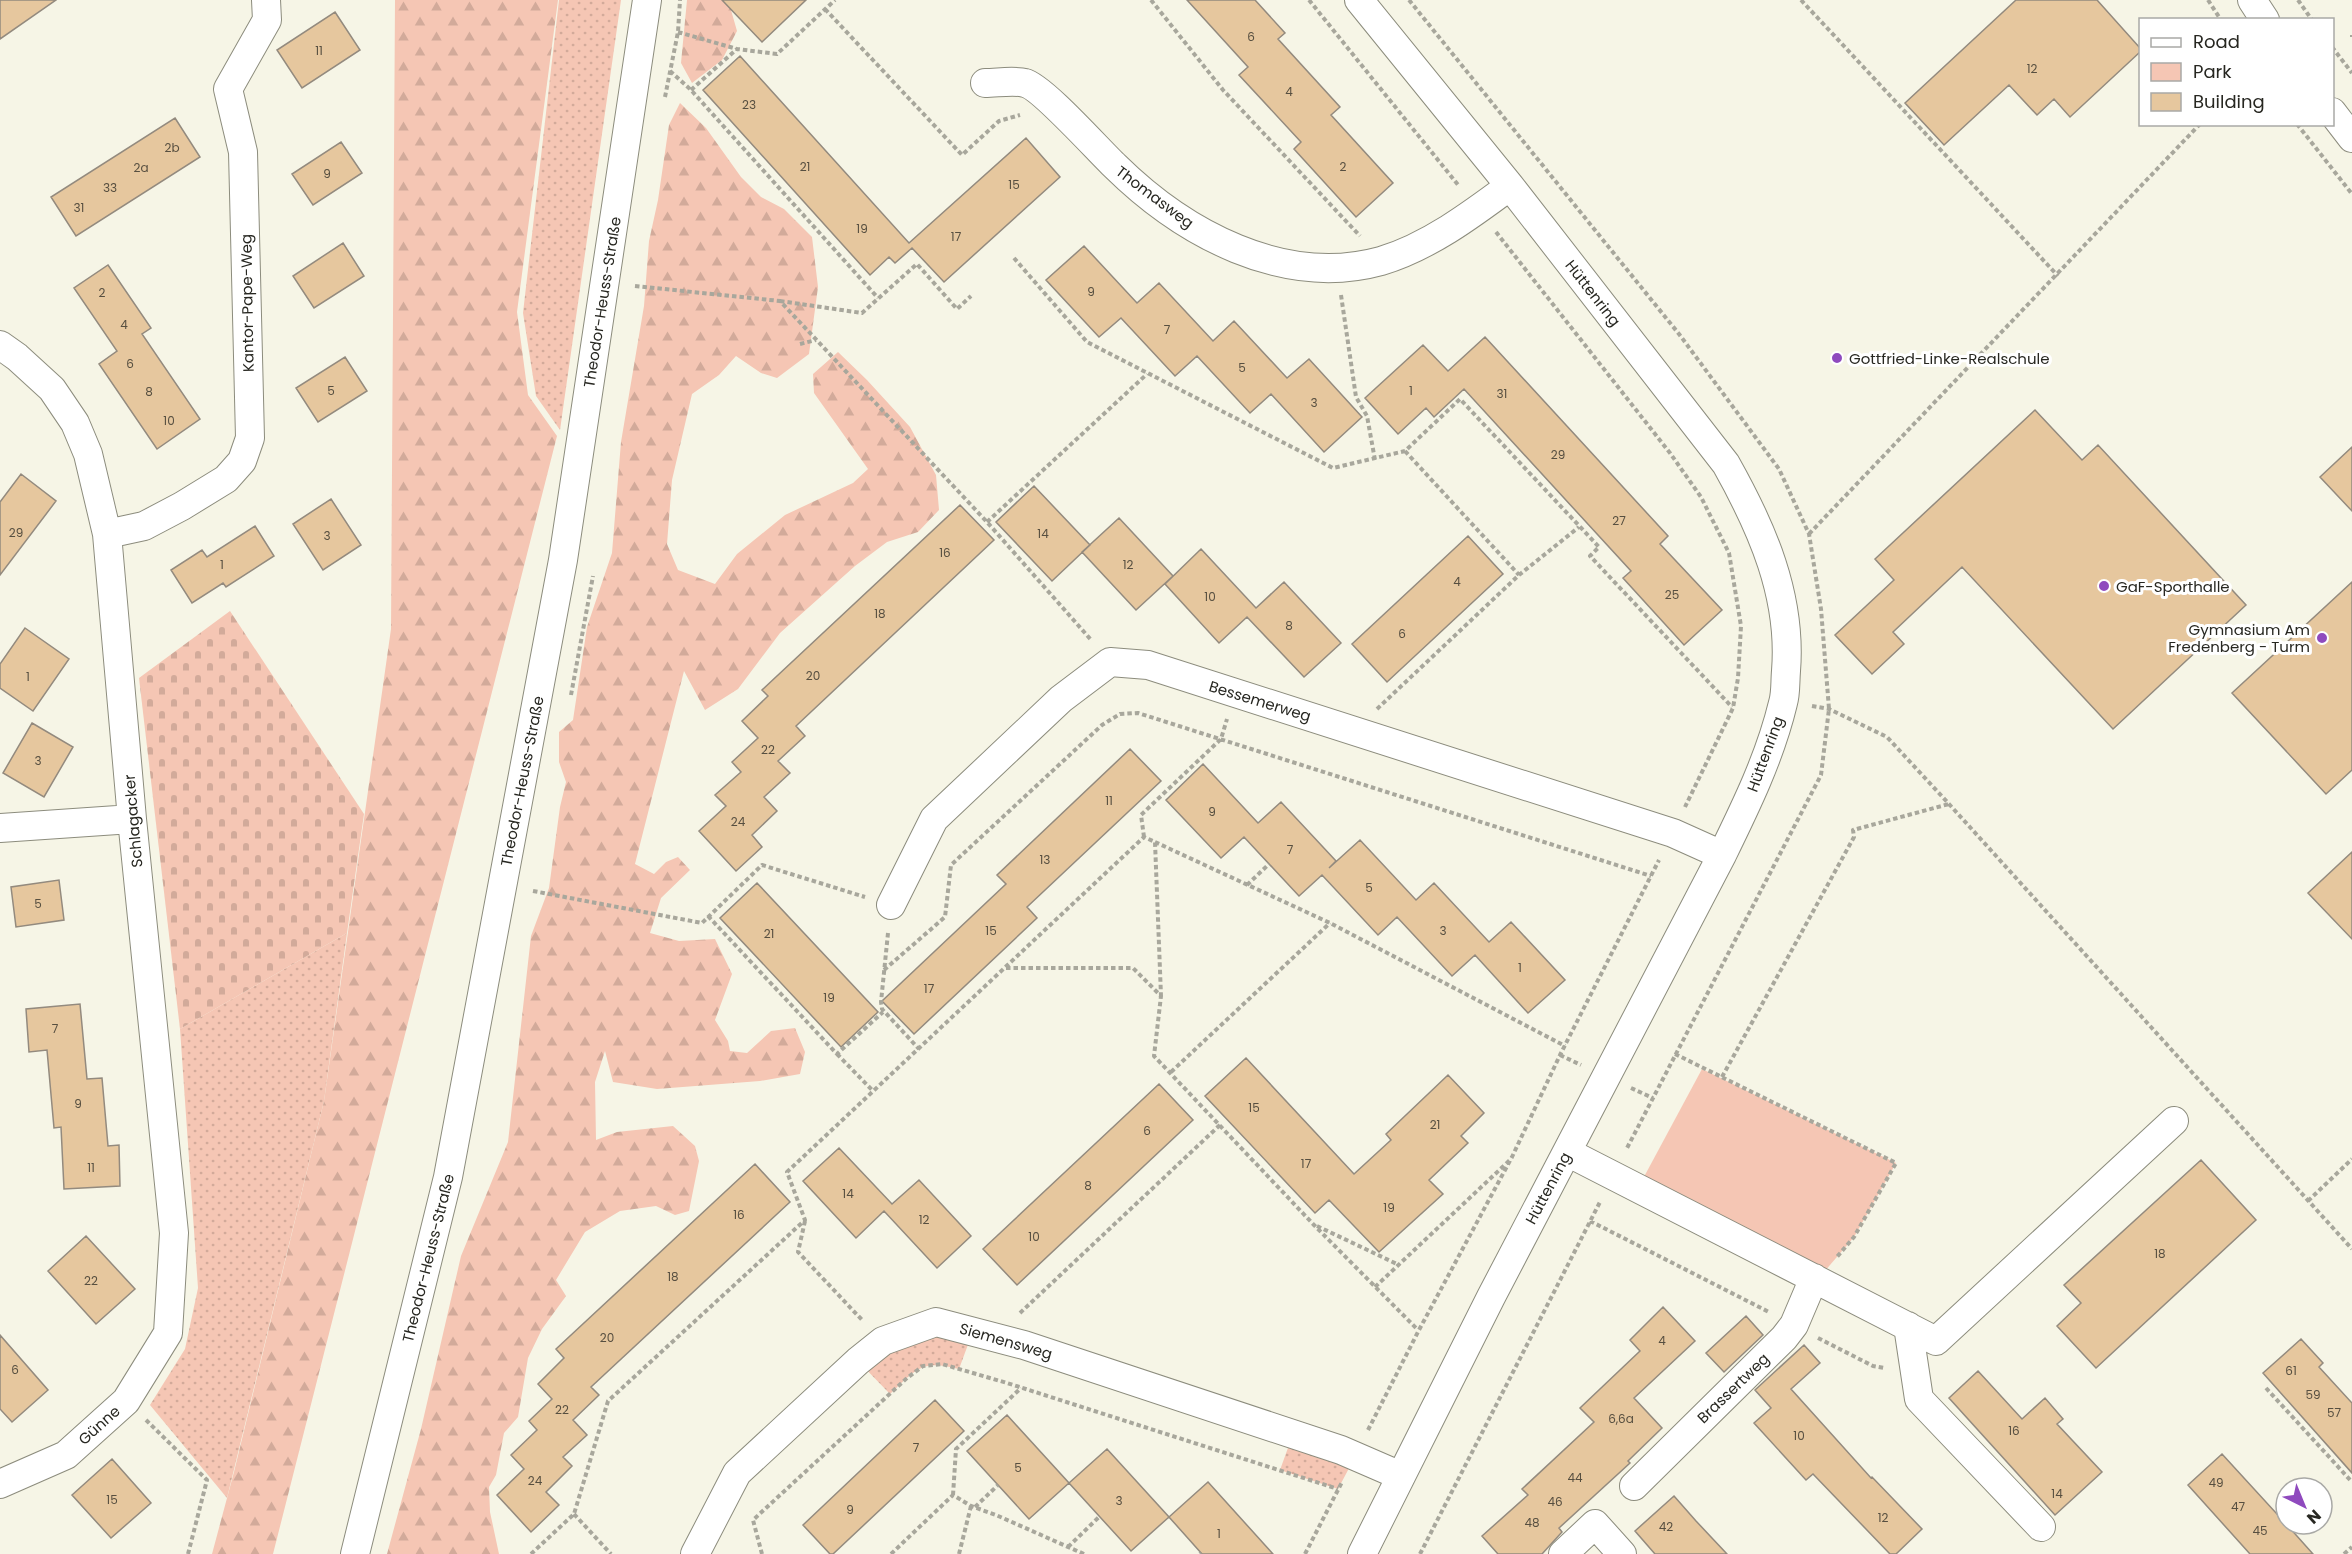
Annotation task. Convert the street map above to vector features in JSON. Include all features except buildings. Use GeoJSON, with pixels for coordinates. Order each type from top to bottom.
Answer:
{"type":"FeatureCollection","features":[{"type":"Feature","properties":{"kind":"street","name":"Kantor-Pape-Weg"},"geometry":{"type":"LineString","coordinates":[[107,534],[144,526],[183,506],[226,479],[242,461],[250,438],[243,152],[228,89],[267,20],[266,0]]}},
{"type":"Feature","properties":{"kind":"street","name":"Theodor-Heuss-Straße"},"geometry":{"type":"LineString","coordinates":[[355,1554],[448,1177],[563,560],[647,0]]}},
{"type":"Feature","properties":{"kind":"street","name":"Hüttenring"},"geometry":{"type":"LineString","coordinates":[[1359,0],[1510,186],[1726,464],[1751,509],[1770,556],[1784,609],[1787,656],[1784,701],[1769,751],[1752,793],[1362,1554]]}},
{"type":"Feature","properties":{"kind":"street"},"geometry":{"type":"LineString","coordinates":[[2252,0],[2264,18]]}},
{"type":"Feature","properties":{"kind":"street","name":"Thomasweg"},"geometry":{"type":"LineString","coordinates":[[984,83],[1026,83],[1043,94],[1126,177],[1164,207],[1197,229],[1266,261],[1337,267],[1359,266],[1383,260],[1443,232],[1510,186]]}},
{"type":"Feature","properties":{"kind":"street"},"geometry":{"type":"LineString","coordinates":[[2334,115],[2352,138]]}},
{"type":"Feature","properties":{"kind":"street","name":"Schlagacker"},"geometry":{"type":"LineString","coordinates":[[0,345],[18,357],[52,388],[75,423],[88,454],[107,534],[132,819],[174,1233],[168,1333]]}},
{"type":"Feature","properties":{"kind":"street"},"geometry":{"type":"LineString","coordinates":[[891,905],[934,819],[1061,699],[1110,662]]}},
{"type":"Feature","properties":{"kind":"street","name":"Bessemerweg"},"geometry":{"type":"LineString","coordinates":[[1110,662],[1148,665],[1234,692],[1673,833],[1722,855]]}},
{"type":"Feature","properties":{"kind":"street"},"geometry":{"type":"LineString","coordinates":[[0,828],[132,819]]}},
{"type":"Feature","properties":{"kind":"street"},"geometry":{"type":"LineString","coordinates":[[1567,1152],[1936,1341],[2174,1121]]}},
{"type":"Feature","properties":{"kind":"street","name":"Brassertweg"},"geometry":{"type":"LineString","coordinates":[[1634,1486],[1784,1338],[1794,1325],[1816,1279]]}},
{"type":"Feature","properties":{"kind":"street","name":"Siemensweg"},"geometry":{"type":"LineString","coordinates":[[695,1554],[737,1473],[858,1361],[883,1341],[936,1322],[1008,1341],[1356,1455],[1401,1476]]}},
{"type":"Feature","properties":{"kind":"street"},"geometry":{"type":"LineString","coordinates":[[1908,1326],[1919,1399],[2041,1527]]}},
{"type":"Feature","properties":{"kind":"street","name":"Günne"},"geometry":{"type":"LineString","coordinates":[[0,1484],[66,1455],[126,1401],[168,1333]]}},
{"type":"Feature","properties":{"kind":"street"},"geometry":{"type":"LineString","coordinates":[[1563,1554],[1595,1524],[1622,1554]]}},
{"type":"Feature","properties":{"kind":"path"},"geometry":{"type":"LineString","coordinates":[[680,0],[678,32],[736,48],[777,54],[835,0]]}},
{"type":"Feature","properties":{"kind":"path"},"geometry":{"type":"LineString","coordinates":[[1151,0],[1224,90],[1383,260]]}},
{"type":"Feature","properties":{"kind":"path"},"geometry":{"type":"LineString","coordinates":[[1305,1554],[1419,1330],[1512,1157],[1733,708],[1738,678],[1741,626],[1729,553],[1701,497],[1670,453],[1309,0]]}},
{"type":"Feature","properties":{"kind":"path"},"geometry":{"type":"LineString","coordinates":[[1409,0],[1679,333],[1779,469],[1809,534],[1821,609],[1829,709],[1821,776],[1419,1554]]}},
{"type":"Feature","properties":{"kind":"path"},"geometry":{"type":"LineString","coordinates":[[1801,0],[2058,276]]}},
{"type":"Feature","properties":{"kind":"path"},"geometry":{"type":"LineString","coordinates":[[2208,0],[2220,18]]}},
{"type":"Feature","properties":{"kind":"path"},"geometry":{"type":"LineString","coordinates":[[2298,0],[2312,18]]}},
{"type":"Feature","properties":{"kind":"path"},"geometry":{"type":"LineString","coordinates":[[825,9],[962,155],[999,121],[1021,115],[1029,118]]}},
{"type":"Feature","properties":{"kind":"path"},"geometry":{"type":"LineString","coordinates":[[691,90],[736,48]]}},
{"type":"Feature","properties":{"kind":"path"},"geometry":{"type":"LineString","coordinates":[[2334,50],[2352,73]]}},
{"type":"Feature","properties":{"kind":"path"},"geometry":{"type":"LineString","coordinates":[[669,70],[691,90],[879,298]]}},
{"type":"Feature","properties":{"kind":"path"},"geometry":{"type":"LineString","coordinates":[[1809,534],[2058,276],[2198,126]]}},
{"type":"Feature","properties":{"kind":"path"},"geometry":{"type":"LineString","coordinates":[[2299,126],[2352,194]]}},
{"type":"Feature","properties":{"kind":"path"},"geometry":{"type":"LineString","coordinates":[[1014,258],[1087,342],[1333,468],[1405,451],[1460,399],[1599,547],[1590,556],[1733,708]]}},
{"type":"Feature","properties":{"kind":"path"},"geometry":{"type":"LineString","coordinates":[[634,286],[780,301],[862,313],[916,264],[957,309],[971,296]]}},
{"type":"Feature","properties":{"kind":"path"},"geometry":{"type":"LineString","coordinates":[[1337,267],[1356,397],[1367,416],[1375,459]]}},
{"type":"Feature","properties":{"kind":"path"},"geometry":{"type":"LineString","coordinates":[[780,301],[987,522],[1110,662]]}},
{"type":"Feature","properties":{"kind":"path"},"geometry":{"type":"LineString","coordinates":[[800,344],[816,339]]}},
{"type":"Feature","properties":{"kind":"path"},"geometry":{"type":"LineString","coordinates":[[987,522],[1147,374]]}},
{"type":"Feature","properties":{"kind":"path"},"geometry":{"type":"LineString","coordinates":[[1405,451],[1519,575]]}},
{"type":"Feature","properties":{"kind":"path"},"geometry":{"type":"LineString","coordinates":[[1354,730],[1519,575],[1579,527]]}},
{"type":"Feature","properties":{"kind":"path"},"geometry":{"type":"LineString","coordinates":[[1144,837],[1141,814],[1221,740],[1234,692]]}},
{"type":"Feature","properties":{"kind":"path"},"geometry":{"type":"LineString","coordinates":[[1784,701],[1829,709],[1887,737],[2352,1250]]}},
{"type":"Feature","properties":{"kind":"path"},"geometry":{"type":"LineString","coordinates":[[884,970],[945,917],[951,865],[1102,726],[1120,714],[1138,713],[1651,876]]}},
{"type":"Feature","properties":{"kind":"path"},"geometry":{"type":"LineString","coordinates":[[1722,1077],[1854,837],[1853,830],[1949,804]]}},
{"type":"Feature","properties":{"kind":"path"},"geometry":{"type":"LineString","coordinates":[[1144,837],[1330,923],[1565,1046]]}},
{"type":"Feature","properties":{"kind":"path"},"geometry":{"type":"LineString","coordinates":[[883,1341],[798,1252],[805,1220],[787,1172],[1144,837]]}},
{"type":"Feature","properties":{"kind":"path"},"geometry":{"type":"LineString","coordinates":[[1155,842],[1161,996],[1154,1056],[1221,1124],[1314,1225],[1419,1330]]}},
{"type":"Feature","properties":{"kind":"path"},"geometry":{"type":"LineString","coordinates":[[1247,885],[1269,864]]}},
{"type":"Feature","properties":{"kind":"path"},"geometry":{"type":"LineString","coordinates":[[533,891],[702,923],[762,866],[891,905],[881,1002],[883,1012],[919,1049]]}},
{"type":"Feature","properties":{"kind":"path"},"geometry":{"type":"LineString","coordinates":[[708,916],[873,1091]]}},
{"type":"Feature","properties":{"kind":"path"},"geometry":{"type":"LineString","coordinates":[[1171,1072],[1330,923]]}},
{"type":"Feature","properties":{"kind":"path"},"geometry":{"type":"LineString","coordinates":[[1005,968],[1133,968],[1161,996]]}},
{"type":"Feature","properties":{"kind":"path"},"geometry":{"type":"LineString","coordinates":[[837,1054],[883,1012]]}},
{"type":"Feature","properties":{"kind":"path"},"geometry":{"type":"LineString","coordinates":[[1676,1054],[1896,1163],[1854,1237],[1816,1279]]}},
{"type":"Feature","properties":{"kind":"path"},"geometry":{"type":"LineString","coordinates":[[1008,1341],[1014,1318],[1221,1124]]}},
{"type":"Feature","properties":{"kind":"path"},"geometry":{"type":"LineString","coordinates":[[1375,1287],[1512,1157]]}},
{"type":"Feature","properties":{"kind":"path"},"geometry":{"type":"LineString","coordinates":[[2308,1201],[2352,1159]]}},
{"type":"Feature","properties":{"kind":"path"},"geometry":{"type":"LineString","coordinates":[[531,1554],[574,1514],[608,1401],[805,1220]]}},
{"type":"Feature","properties":{"kind":"path"},"geometry":{"type":"LineString","coordinates":[[1590,1221],[1873,1366],[1915,1372]]}},
{"type":"Feature","properties":{"kind":"path"},"geometry":{"type":"LineString","coordinates":[[1314,1225],[1399,1265]]}},
{"type":"Feature","properties":{"kind":"path"},"geometry":{"type":"LineString","coordinates":[[762,1554],[753,1520],[924,1365],[942,1364],[1338,1489]]}},
{"type":"Feature","properties":{"kind":"path"},"geometry":{"type":"LineString","coordinates":[[891,1554],[953,1495],[956,1449],[1021,1388]]}},
{"type":"Feature","properties":{"kind":"path"},"geometry":{"type":"LineString","coordinates":[[2266,1388],[2352,1482]]}},
{"type":"Feature","properties":{"kind":"path"},"geometry":{"type":"LineString","coordinates":[[126,1401],[207,1480],[188,1554]]}},
{"type":"Feature","properties":{"kind":"path"},"geometry":{"type":"LineString","coordinates":[[959,1554],[973,1507],[999,1485]]}},
{"type":"Feature","properties":{"kind":"path"},"geometry":{"type":"LineString","coordinates":[[953,1495],[973,1507],[1084,1554]]}},
{"type":"Feature","properties":{"kind":"path"},"geometry":{"type":"LineString","coordinates":[[574,1514],[611,1554]]}},
{"type":"Feature","properties":{"kind":"path"},"geometry":{"type":"LineString","coordinates":[[1068,1547],[1099,1517]]}},
{"type":"Feature","properties":{"kind":"path"},"geometry":{"type":"LineString","coordinates":[[2344,1554],[2352,1547]]}},
{"type":"Feature","properties":{"kind":"green space"},"geometry":{"type":"Polygon","coordinates":[[[395,0],[558,0],[517,312],[528,395],[557,436],[273,1554],[212,1554],[324,1101],[391,629],[395,0]]]}},
{"type":"Feature","properties":{"kind":"green space"},"geometry":{"type":"Polygon","coordinates":[[[559,0],[621,0],[560,430],[536,396],[523,313],[559,0]]]}},
{"type":"Feature","properties":{"kind":"green space"},"geometry":{"type":"Polygon","coordinates":[[[687,0],[737,0],[731,10],[737,31],[722,60],[692,83],[681,63],[687,0]]]}},
{"type":"Feature","properties":{"kind":"green space"},"geometry":{"type":"Polygon","coordinates":[[[680,103],[706,128],[741,177],[761,197],[784,209],[812,237],[818,287],[809,354],[777,378],[761,373],[736,356],[719,375],[692,394],[672,480],[667,544],[678,570],[715,584],[737,554],[785,515],[853,483],[868,469],[814,393],[813,374],[838,352],[910,427],[936,475],[939,510],[918,532],[887,542],[855,566],[780,633],[738,689],[705,710],[684,671],[635,864],[654,874],[666,862],[678,857],[690,870],[661,898],[650,933],[679,941],[715,939],[732,974],[715,1020],[728,1041],[730,1051],[747,1053],[771,1031],[795,1028],[805,1052],[800,1074],[760,1081],[657,1089],[613,1082],[605,1051],[595,1082],[596,1140],[617,1132],[673,1126],[695,1146],[699,1161],[689,1211],[675,1215],[656,1206],[620,1211],[585,1232],[556,1280],[566,1296],[542,1329],[528,1358],[518,1417],[504,1433],[496,1475],[489,1487],[490,1512],[499,1554],[387,1554],[421,1429],[461,1256],[508,1142],[531,936],[549,888],[560,807],[566,782],[559,762],[559,732],[573,720],[587,627],[612,553],[621,442],[644,306],[649,241],[658,200],[669,125],[680,103]]]}},
{"type":"Feature","properties":{"kind":"green space"},"geometry":{"type":"Polygon","coordinates":[[[230,611],[364,814],[347,933],[180,1029],[139,678],[230,611]]]}},
{"type":"Feature","properties":{"kind":"green space"},"geometry":{"type":"Polygon","coordinates":[[[347,933],[324,1101],[227,1498],[150,1405],[185,1349],[198,1288],[180,1029],[347,933]]]}},
{"type":"Feature","properties":{"kind":"green space"},"geometry":{"type":"Polygon","coordinates":[[[1702,1069],[1896,1163],[1854,1237],[1818,1279],[1638,1188],[1702,1069]]]}},
{"type":"Feature","properties":{"kind":"green space"},"geometry":{"type":"Polygon","coordinates":[[[973,1331],[959,1369],[936,1365],[920,1368],[890,1394],[858,1361],[883,1341],[973,1331]]]}},
{"type":"Feature","properties":{"kind":"green space"},"geometry":{"type":"Polygon","coordinates":[[[1293,1434],[1356,1455],[1338,1489],[1280,1470],[1293,1434]]]}},
{"type":"Feature","properties":{"kind":"place","name":"Gottfried-Linke-Realschule"},"geometry":{"type":"Point","coordinates":[1837,358]}},
{"type":"Feature","properties":{"kind":"place","name":"GaF-Sporthalle"},"geometry":{"type":"Point","coordinates":[2104,586]}},
{"type":"Feature","properties":{"kind":"place","name":"Gymnasium Am Fredenberg - Turm"},"geometry":{"type":"Point","coordinates":[2322,638]}}]}
